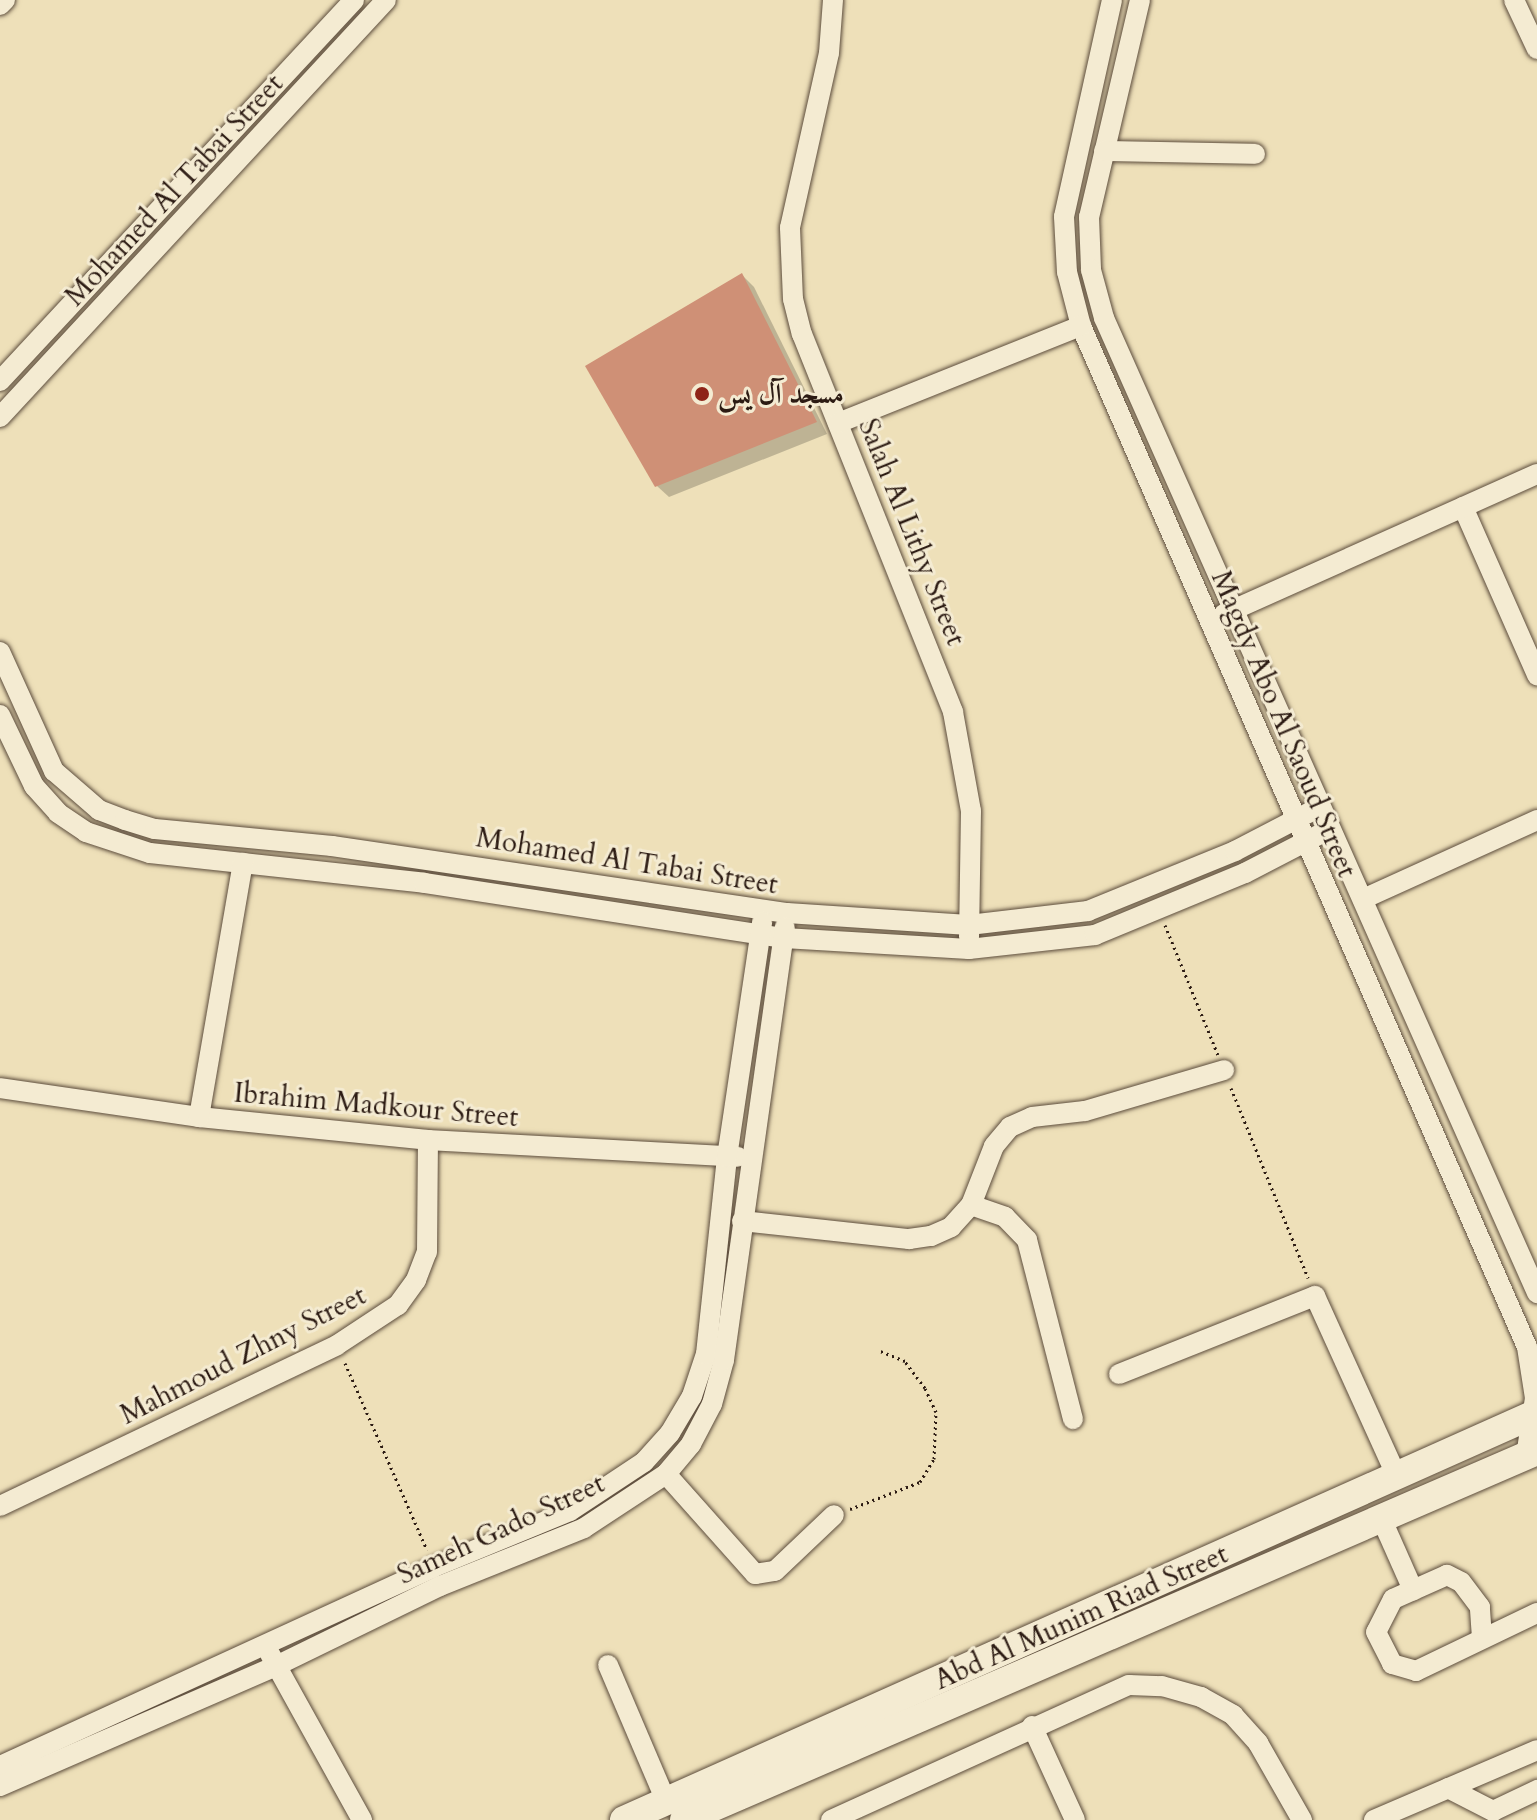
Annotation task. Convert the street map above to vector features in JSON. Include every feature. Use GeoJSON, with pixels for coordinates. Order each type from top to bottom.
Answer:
{"type":"FeatureCollection","features":[{"type":"Feature","properties":{"kind":"street"},"geometry":{"type":"LineString","coordinates":[[0,5],[5,0]]}},
{"type":"Feature","properties":{"kind":"street","name":"Mohamed Al Tabai Street"},"geometry":{"type":"LineString","coordinates":[[0,381],[354,0]]}},
{"type":"Feature","properties":{"kind":"street","name":"Mohamed Al Tabai Street"},"geometry":{"type":"LineString","coordinates":[[0,417],[386,0]]}},
{"type":"Feature","properties":{"kind":"street","name":"Salah Al Lithy Street"},"geometry":{"type":"LineString","coordinates":[[833,0],[829,53],[795,192],[789,264],[802,334],[953,712],[971,811],[969,949]]}},
{"type":"Feature","properties":{"kind":"street","name":"Magdy Abo Al Saoud Street"},"geometry":{"type":"LineString","coordinates":[[1112,0],[1064,217],[1067,272],[1081,326],[1210,620],[1293,822],[1532,1364],[1535,1414],[1532,1454]]}},
{"type":"Feature","properties":{"kind":"street","name":"Magdy Abo Al Saoud Street"},"geometry":{"type":"LineString","coordinates":[[1140,0],[1089,217],[1091,270],[1104,318],[1534,1287]]}},
{"type":"Feature","properties":{"kind":"street"},"geometry":{"type":"LineString","coordinates":[[1514,0],[1537,49]]}},
{"type":"Feature","properties":{"kind":"street"},"geometry":{"type":"LineString","coordinates":[[1104,151],[1255,154]]}},
{"type":"Feature","properties":{"kind":"street"},"geometry":{"type":"LineString","coordinates":[[838,423],[1081,326]]}},
{"type":"Feature","properties":{"kind":"street"},"geometry":{"type":"LineString","coordinates":[[1210,620],[1537,474]]}},
{"type":"Feature","properties":{"kind":"street"},"geometry":{"type":"LineString","coordinates":[[1463,507],[1537,675]]}},
{"type":"Feature","properties":{"kind":"street","name":"Mohamed Al Tabai Street"},"geometry":{"type":"LineString","coordinates":[[0,652],[54,771],[99,810],[155,829],[332,846],[764,911],[969,925],[1088,911],[1293,822],[1320,807]]}},
{"type":"Feature","properties":{"kind":"street","name":"Mohamed Al Tabai Street"},"geometry":{"type":"LineString","coordinates":[[0,715],[34,786],[58,813],[86,832],[150,853],[329,870],[784,938],[969,949],[1095,935],[1159,910],[1330,829]]}},
{"type":"Feature","properties":{"kind":"street"},"geometry":{"type":"LineString","coordinates":[[1363,899],[1537,820]]}},
{"type":"Feature","properties":{"kind":"street"},"geometry":{"type":"LineString","coordinates":[[329,870],[332,846]]}},
{"type":"Feature","properties":{"kind":"street"},"geometry":{"type":"LineString","coordinates":[[199,1117],[243,863]]}},
{"type":"Feature","properties":{"kind":"street","name":"Sameh Gado Street"},"geometry":{"type":"LineString","coordinates":[[0,1766],[267,1647],[434,1567],[570,1511],[644,1462],[670,1433],[692,1396],[706,1354],[727,1157],[764,911]]}},
{"type":"Feature","properties":{"kind":"street","name":"Sameh Gado Street"},"geometry":{"type":"LineString","coordinates":[[0,1786],[276,1666],[440,1586],[584,1528],[666,1474],[691,1444],[712,1404],[732,1314],[750,1158],[787,913]]}},
{"type":"Feature","properties":{"kind":"street"},"geometry":{"type":"LineString","coordinates":[[742,1221],[909,1239],[951,1227],[971,1205],[994,1146],[1010,1127],[1032,1117],[1085,1111],[1224,1070]]}},
{"type":"Feature","properties":{"kind":"street","name":"Ibrahim Madkour Street"},"geometry":{"type":"LineString","coordinates":[[0,1088],[199,1117],[428,1140],[750,1158]]}},
{"type":"Feature","properties":{"kind":"street","name":"Mahmoud Zhny Street"},"geometry":{"type":"LineString","coordinates":[[0,1506],[337,1345],[398,1305],[416,1280],[427,1252],[430,1221],[428,1140]]}},
{"type":"Feature","properties":{"kind":"street"},"geometry":{"type":"LineString","coordinates":[[971,1205],[1005,1217],[1027,1240],[1073,1419]]}},
{"type":"Feature","properties":{"kind":"street"},"geometry":{"type":"LineString","coordinates":[[1503,1293],[1534,1287]]}},
{"type":"Feature","properties":{"kind":"street"},"geometry":{"type":"LineString","coordinates":[[1119,1374],[1315,1296],[1397,1477]]}},
{"type":"Feature","properties":{"kind":"street","name":"Abd Al Munim Riad Street"},"geometry":{"type":"LineString","coordinates":[[675,1810],[1535,1414]]}},
{"type":"Feature","properties":{"kind":"street","name":"Abd Al Munim Riad Street"},"geometry":{"type":"LineString","coordinates":[[624,1820],[675,1810],[1382,1520],[1532,1454]]}},
{"type":"Feature","properties":{"kind":"street"},"geometry":{"type":"LineString","coordinates":[[666,1474],[755,1574],[775,1571],[834,1515]]}},
{"type":"Feature","properties":{"kind":"street"},"geometry":{"type":"LineString","coordinates":[[1382,1520],[1413,1590]]}},
{"type":"Feature","properties":{"kind":"street"},"geometry":{"type":"LineString","coordinates":[[1482,1638],[1480,1607],[1461,1582],[1447,1575],[1393,1599],[1378,1619],[1378,1644],[1392,1664],[1416,1671],[1537,1613]]}},
{"type":"Feature","properties":{"kind":"street"},"geometry":{"type":"LineString","coordinates":[[267,1647],[362,1820]]}},
{"type":"Feature","properties":{"kind":"street"},"geometry":{"type":"LineString","coordinates":[[608,1665],[675,1810]]}},
{"type":"Feature","properties":{"kind":"street"},"geometry":{"type":"LineString","coordinates":[[831,1820],[1032,1726],[1129,1685],[1162,1686],[1201,1697],[1233,1715],[1258,1743],[1302,1820]]}},
{"type":"Feature","properties":{"kind":"street"},"geometry":{"type":"LineString","coordinates":[[1032,1726],[1075,1820]]}},
{"type":"Feature","properties":{"kind":"street"},"geometry":{"type":"LineString","coordinates":[[1374,1820],[1537,1750]]}},
{"type":"Feature","properties":{"kind":"street"},"geometry":{"type":"LineString","coordinates":[[1448,1788],[1491,1811],[1537,1790]]}},
{"type":"Feature","properties":{"kind":"path"},"geometry":{"type":"LineString","coordinates":[[1159,910],[1315,1296]]}},
{"type":"Feature","properties":{"kind":"path"},"geometry":{"type":"LineString","coordinates":[[337,1345],[434,1567]]}},
{"type":"Feature","properties":{"kind":"path"},"geometry":{"type":"LineString","coordinates":[[834,1515],[920,1482],[934,1459],[936,1412],[925,1388],[905,1361],[880,1351]]}},
{"type":"Feature","properties":{"kind":"building","name":"مسجد آل يس"},"geometry":{"type":"Polygon","coordinates":[[[742,273],[817,422],[655,487],[585,366],[742,273]]]}},
{"type":"Feature","properties":{"kind":"place","name":"مسجد آل يس"},"geometry":{"type":"Point","coordinates":[702,394]}}]}
